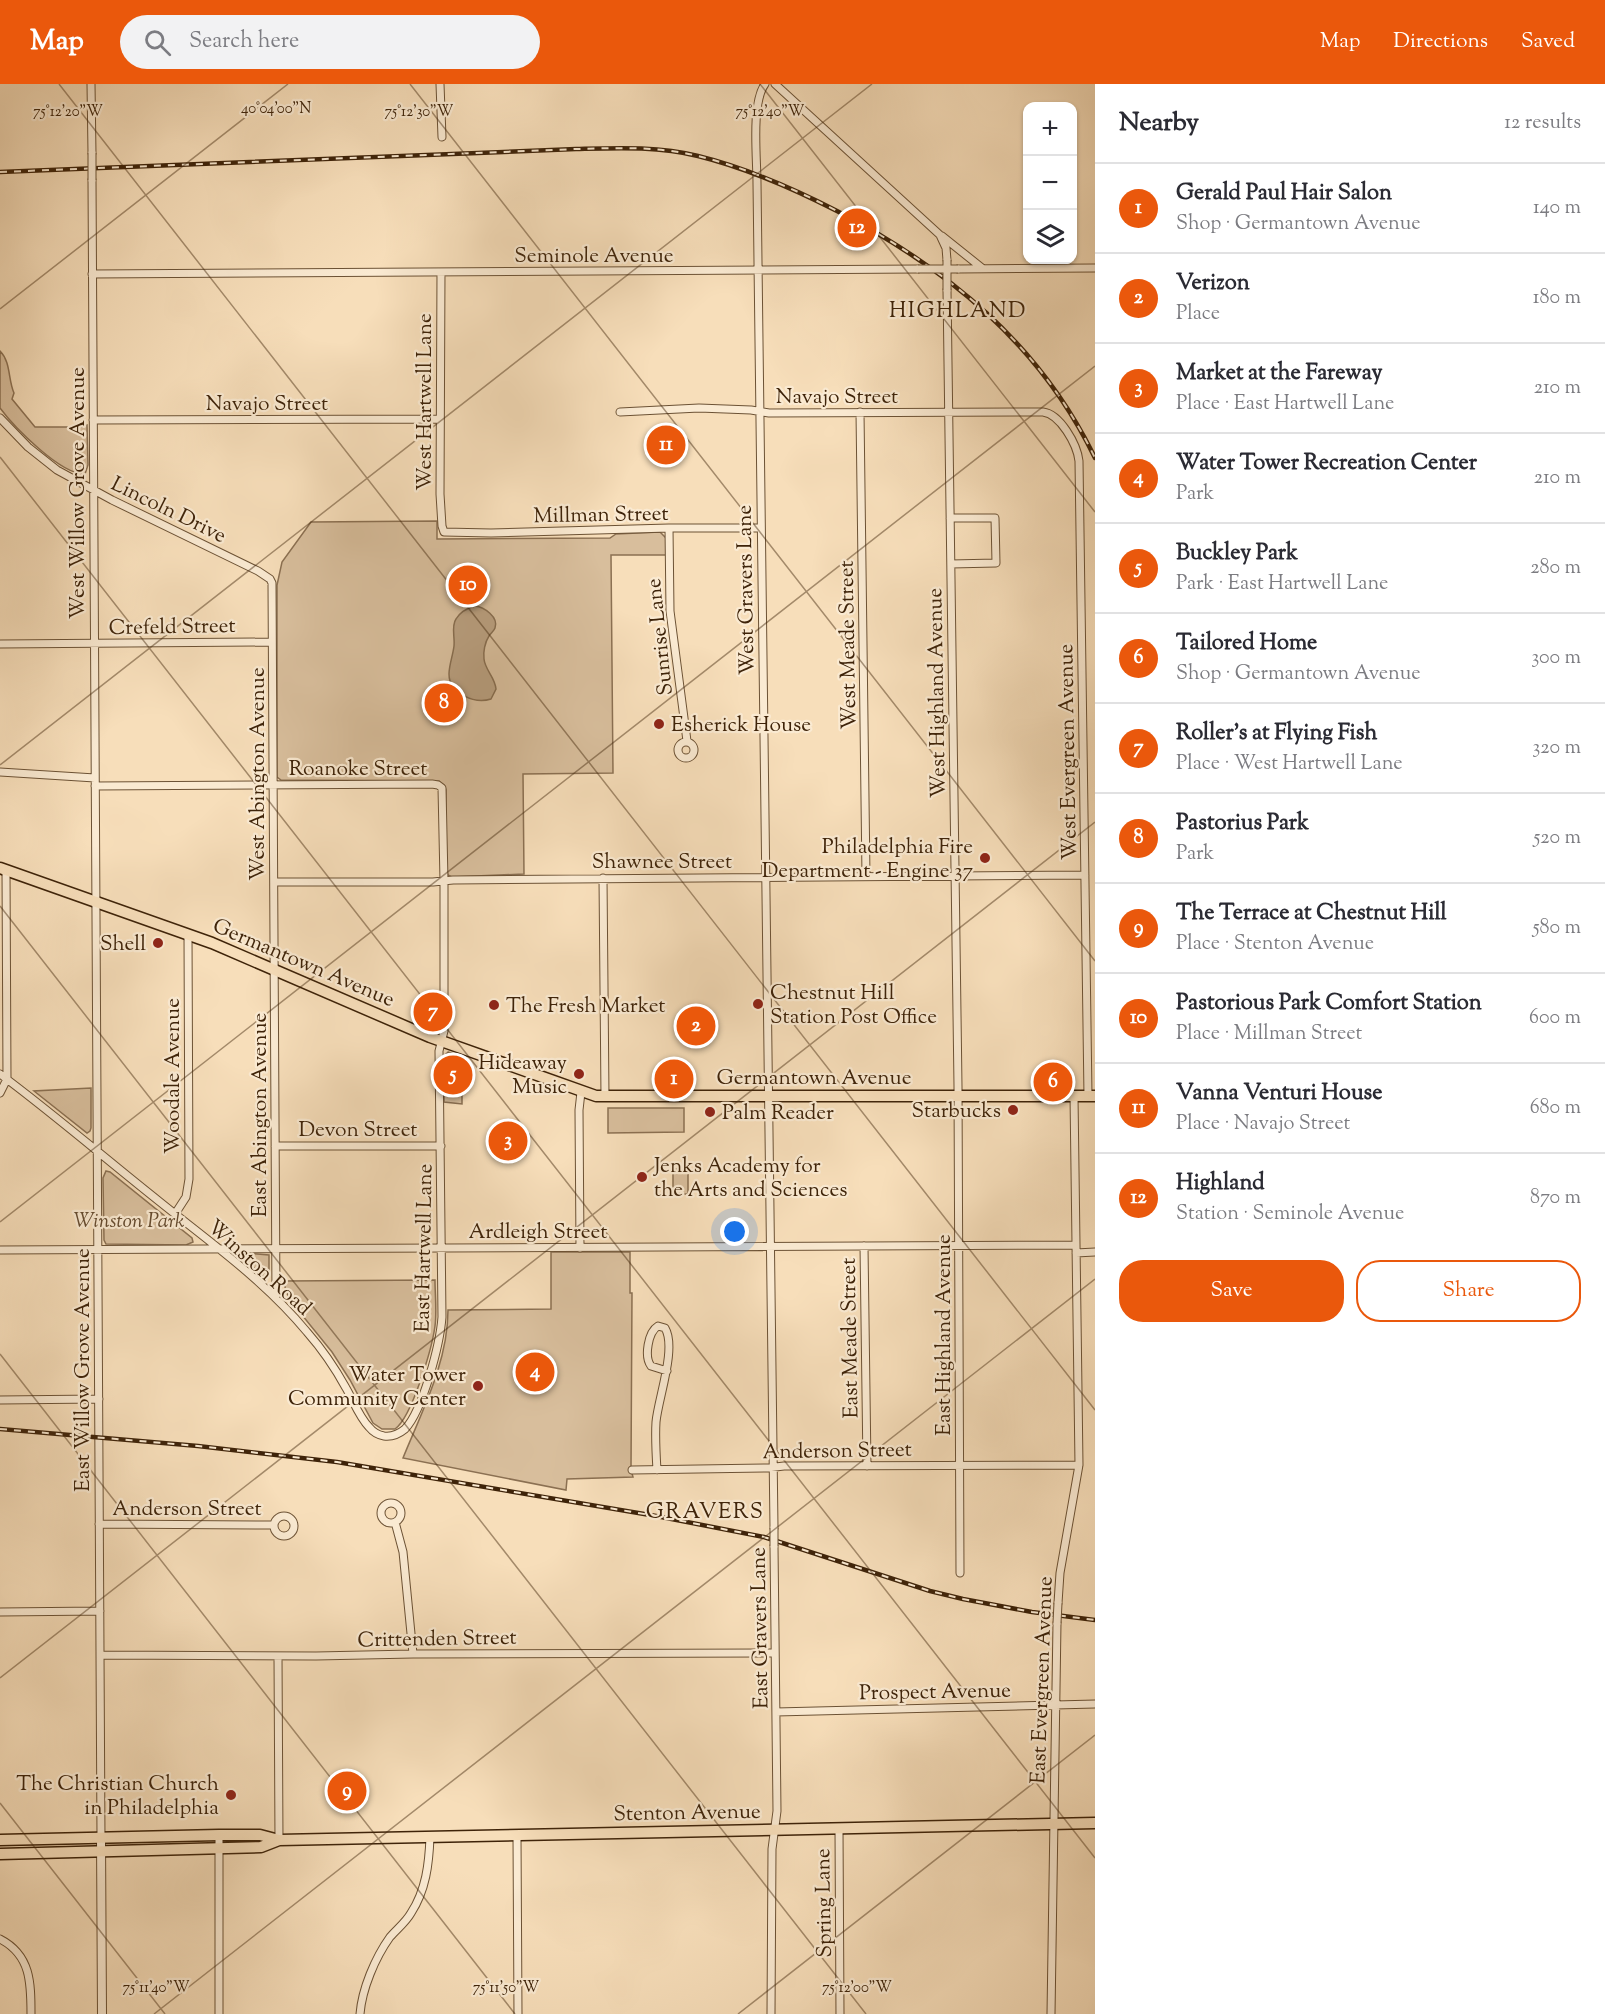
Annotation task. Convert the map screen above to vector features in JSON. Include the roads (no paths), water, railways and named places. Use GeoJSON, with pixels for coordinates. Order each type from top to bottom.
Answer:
{"type":"FeatureCollection","features":[{"type":"Feature","properties":{"kind":"main road","name":"Germantown Avenue"},"geometry":{"type":"LineString","coordinates":[[3,869],[188,934],[441,1041],[581,1092],[605,1097],[1092,1096]]}},
{"type":"Feature","properties":{"kind":"main road","name":"Stenton Avenue"},"geometry":{"type":"LineString","coordinates":[[0,1840],[219,1835],[260,1835],[279,1840],[430,1838],[1095,1823]]}},
{"type":"Feature","properties":{"kind":"main road","name":"Stenton Avenue"},"geometry":{"type":"LineString","coordinates":[[0,1854],[261,1847],[279,1840]]}},
{"type":"Feature","properties":{"kind":"street","name":"West Willow Grove Avenue"},"geometry":{"type":"LineString","coordinates":[[91,84],[96,901]]}},
{"type":"Feature","properties":{"kind":"street"},"geometry":{"type":"LineString","coordinates":[[440,84],[441,137]]}},
{"type":"Feature","properties":{"kind":"street","name":"West Gravers Lane"},"geometry":{"type":"LineString","coordinates":[[765,84],[760,92],[757,109],[760,528],[769,1097]]}},
{"type":"Feature","properties":{"kind":"street"},"geometry":{"type":"LineString","coordinates":[[775,84],[940,235],[982,268]]}},
{"type":"Feature","properties":{"kind":"street","name":"West Highland Avenue"},"geometry":{"type":"LineString","coordinates":[[940,235],[946,248],[947,260],[958,1096]]}},
{"type":"Feature","properties":{"kind":"street","name":"Seminole Avenue"},"geometry":{"type":"LineString","coordinates":[[92,274],[1095,268]]}},
{"type":"Feature","properties":{"kind":"street","name":"West Hartwell Lane"},"geometry":{"type":"LineString","coordinates":[[441,272],[441,516],[444,532]]}},
{"type":"Feature","properties":{"kind":"street","name":"Navajo Street"},"geometry":{"type":"LineString","coordinates":[[620,412],[699,408],[759,411],[1043,412],[1054,415]]}},
{"type":"Feature","properties":{"kind":"street","name":"West Meade Street"},"geometry":{"type":"LineString","coordinates":[[860,412],[866,876]]}},
{"type":"Feature","properties":{"kind":"street","name":"West Evergreen Avenue"},"geometry":{"type":"LineString","coordinates":[[1054,415],[1077,452],[1079,461],[1085,875],[1092,1096]]}},
{"type":"Feature","properties":{"kind":"street","name":"Lincoln Drive"},"geometry":{"type":"LineString","coordinates":[[0,419],[46,462],[94,490],[270,579]]}},
{"type":"Feature","properties":{"kind":"street","name":"Navajo Street"},"geometry":{"type":"LineString","coordinates":[[93,420],[440,419]]}},
{"type":"Feature","properties":{"kind":"street"},"geometry":{"type":"LineString","coordinates":[[950,518],[995,518],[996,563],[951,564]]}},
{"type":"Feature","properties":{"kind":"street","name":"Sunrise Lane"},"geometry":{"type":"LineString","coordinates":[[669,528],[670,611],[687,741]]}},
{"type":"Feature","properties":{"kind":"street","name":"Millman Street"},"geometry":{"type":"LineString","coordinates":[[444,532],[760,528]]}},
{"type":"Feature","properties":{"kind":"street","name":"West Abington Avenue"},"geometry":{"type":"LineString","coordinates":[[270,579],[272,588],[274,969]]}},
{"type":"Feature","properties":{"kind":"street","name":"Crefeld Street"},"geometry":{"type":"LineString","coordinates":[[0,644],[272,642]]}},
{"type":"Feature","properties":{"kind":"street","name":"Roanoke Street"},"geometry":{"type":"LineString","coordinates":[[0,772],[95,782],[274,785],[432,784],[440,786],[442,792],[444,881]]}},
{"type":"Feature","properties":{"kind":"street"},"geometry":{"type":"LineString","coordinates":[[0,1093],[3,1077],[3,869]]}},
{"type":"Feature","properties":{"kind":"street","name":"Shawnee Street"},"geometry":{"type":"LineString","coordinates":[[274,882],[1085,875]]}},
{"type":"Feature","properties":{"kind":"street"},"geometry":{"type":"LineString","coordinates":[[603,878],[605,1097]]}},
{"type":"Feature","properties":{"kind":"street"},"geometry":{"type":"LineString","coordinates":[[441,1041],[444,1031],[444,881]]}},
{"type":"Feature","properties":{"kind":"street","name":"East Willow Grove Avenue"},"geometry":{"type":"LineString","coordinates":[[96,901],[101,1838]]}},
{"type":"Feature","properties":{"kind":"street","name":"Woodale Avenue"},"geometry":{"type":"LineString","coordinates":[[175,1214],[186,1197],[189,1179],[188,934]]}},
{"type":"Feature","properties":{"kind":"street","name":"East Abington Avenue"},"geometry":{"type":"LineString","coordinates":[[274,969],[276,1298]]}},
{"type":"Feature","properties":{"kind":"street","name":"East Hartwell Lane"},"geometry":{"type":"LineString","coordinates":[[387,1436],[399,1434],[410,1422],[434,1359],[442,1317],[439,1051],[441,1041]]}},
{"type":"Feature","properties":{"kind":"street","name":"Winston Road"},"geometry":{"type":"LineString","coordinates":[[3,1077],[219,1249],[276,1298],[321,1350],[368,1427],[377,1434],[387,1436]]}},
{"type":"Feature","properties":{"kind":"street"},"geometry":{"type":"LineString","coordinates":[[580,1248],[579,1110],[581,1092]]}},
{"type":"Feature","properties":{"kind":"street","name":"East Highland Avenue"},"geometry":{"type":"LineString","coordinates":[[958,1096],[960,1573]]}},
{"type":"Feature","properties":{"kind":"street","name":"East Evergreen Avenue"},"geometry":{"type":"LineString","coordinates":[[1050,2014],[1059,1573],[1079,1465],[1074,1096]]}},
{"type":"Feature","properties":{"kind":"street","name":"East Gravers Lane"},"geometry":{"type":"LineString","coordinates":[[769,1097],[777,1811],[772,1849],[771,2014]]}},
{"type":"Feature","properties":{"kind":"street","name":"Devon Street"},"geometry":{"type":"LineString","coordinates":[[275,1146],[441,1146]]}},
{"type":"Feature","properties":{"kind":"street","name":"East Meade Street"},"geometry":{"type":"LineString","coordinates":[[864,1246],[867,1466]]}},
{"type":"Feature","properties":{"kind":"street","name":"Ardleigh Street"},"geometry":{"type":"LineString","coordinates":[[0,1250],[959,1246],[1076,1249],[1095,1252]]}},
{"type":"Feature","properties":{"kind":"street"},"geometry":{"type":"LineString","coordinates":[[657,1470],[656,1422],[667,1371],[669,1335],[665,1329],[658,1326],[650,1335],[648,1360],[651,1366],[667,1371]]}},
{"type":"Feature","properties":{"kind":"street"},"geometry":{"type":"LineString","coordinates":[[0,1400],[99,1399]]}},
{"type":"Feature","properties":{"kind":"street","name":"Anderson Street"},"geometry":{"type":"LineString","coordinates":[[632,1470],[1079,1465]]}},
{"type":"Feature","properties":{"kind":"street"},"geometry":{"type":"LineString","coordinates":[[395,1522],[403,1552],[413,1654]]}},
{"type":"Feature","properties":{"kind":"street","name":"Anderson Street"},"geometry":{"type":"LineString","coordinates":[[99,1524],[274,1524]]}},
{"type":"Feature","properties":{"kind":"street"},"geometry":{"type":"LineString","coordinates":[[0,1612],[100,1611]]}},
{"type":"Feature","properties":{"kind":"street","name":"Crittenden Street"},"geometry":{"type":"LineString","coordinates":[[100,1655],[775,1653]]}},
{"type":"Feature","properties":{"kind":"street"},"geometry":{"type":"LineString","coordinates":[[278,1656],[279,1840]]}},
{"type":"Feature","properties":{"kind":"street","name":"Prospect Avenue"},"geometry":{"type":"LineString","coordinates":[[776,1712],[1095,1704]]}},
{"type":"Feature","properties":{"kind":"street","name":"Spring Lane"},"geometry":{"type":"LineString","coordinates":[[839,1828],[840,2014]]}},
{"type":"Feature","properties":{"kind":"street"},"geometry":{"type":"LineString","coordinates":[[219,1835],[219,2014]]}},
{"type":"Feature","properties":{"kind":"street"},"geometry":{"type":"LineString","coordinates":[[517,1836],[518,2014]]}},
{"type":"Feature","properties":{"kind":"street"},"geometry":{"type":"LineString","coordinates":[[101,1838],[102,2014]]}},
{"type":"Feature","properties":{"kind":"street"},"geometry":{"type":"LineString","coordinates":[[360,2014],[364,1993],[380,1953],[411,1913],[422,1890],[427,1872],[430,1838]]}},
{"type":"Feature","properties":{"kind":"street"},"geometry":{"type":"LineString","coordinates":[[0,1939],[16,1951],[27,1967],[31,1984],[32,2014]]}},
{"type":"Feature","properties":{"kind":"railway"},"geometry":{"type":"LineString","coordinates":[[0,172],[622,148],[652,149],[698,156],[769,179],[837,211],[916,258],[953,285],[987,314],[1047,379],[1073,417],[1095,458]]}},
{"type":"Feature","properties":{"kind":"railway"},"geometry":{"type":"LineString","coordinates":[[0,1429],[198,1446],[337,1462],[656,1516],[764,1537],[930,1591],[963,1599],[1032,1612],[1095,1620]]}},
{"type":"Feature","properties":{"kind":"place","name":"Highland"},"geometry":{"type":"Point","coordinates":[857,228]}},
{"type":"Feature","properties":{"kind":"place","name":"Vanna Venturi House"},"geometry":{"type":"Point","coordinates":[666,445]}},
{"type":"Feature","properties":{"kind":"place","name":"Pastorious Park Comfort Station"},"geometry":{"type":"Point","coordinates":[468,585]}},
{"type":"Feature","properties":{"kind":"place","name":"Pastorius Park"},"geometry":{"type":"Point","coordinates":[444,703]}},
{"type":"Feature","properties":{"kind":"place","name":"Esherick House"},"geometry":{"type":"Point","coordinates":[659,724]}},
{"type":"Feature","properties":{"kind":"place","name":"Philadelphia Fire Department - Engine 37"},"geometry":{"type":"Point","coordinates":[985,858]}},
{"type":"Feature","properties":{"kind":"place","name":"Shell"},"geometry":{"type":"Point","coordinates":[158,943]}},
{"type":"Feature","properties":{"kind":"place","name":"Chestnut Hill Station Post Office"},"geometry":{"type":"Point","coordinates":[758,1004]}},
{"type":"Feature","properties":{"kind":"place","name":"The Fresh Market"},"geometry":{"type":"Point","coordinates":[494,1005]}},
{"type":"Feature","properties":{"kind":"place","name":"Roller's at Flying Fish"},"geometry":{"type":"Point","coordinates":[433,1012]}},
{"type":"Feature","properties":{"kind":"place","name":"Verizon"},"geometry":{"type":"Point","coordinates":[696,1026]}},
{"type":"Feature","properties":{"kind":"place","name":"Hideaway Music"},"geometry":{"type":"Point","coordinates":[579,1074]}},
{"type":"Feature","properties":{"kind":"place","name":"Buckley Park"},"geometry":{"type":"Point","coordinates":[453,1075]}},
{"type":"Feature","properties":{"kind":"place","name":"Gerald Paul Hair Salon"},"geometry":{"type":"Point","coordinates":[674,1079]}},
{"type":"Feature","properties":{"kind":"place","name":"Tailored Home"},"geometry":{"type":"Point","coordinates":[1053,1082]}},
{"type":"Feature","properties":{"kind":"place","name":"Starbucks"},"geometry":{"type":"Point","coordinates":[1013,1110]}},
{"type":"Feature","properties":{"kind":"place","name":"Palm Reader"},"geometry":{"type":"Point","coordinates":[710,1112]}},
{"type":"Feature","properties":{"kind":"place","name":"Market at the Fareway"},"geometry":{"type":"Point","coordinates":[508,1141]}},
{"type":"Feature","properties":{"kind":"place","name":"Jenks Academy for the Arts and Sciences"},"geometry":{"type":"Point","coordinates":[642,1177]}},
{"type":"Feature","properties":{"kind":"place","name":"Water Tower Recreation Center"},"geometry":{"type":"Point","coordinates":[535,1372]}},
{"type":"Feature","properties":{"kind":"place","name":"Water Tower Community Center"},"geometry":{"type":"Point","coordinates":[478,1386]}},
{"type":"Feature","properties":{"kind":"place","name":"The Terrace at Chestnut Hill"},"geometry":{"type":"Point","coordinates":[347,1791]}},
{"type":"Feature","properties":{"kind":"place","name":"The Christian Church in Philadelphia"},"geometry":{"type":"Point","coordinates":[231,1795]}},
{"type":"Feature","properties":{"kind":"district","name":"HIGHLAND"},"geometry":{"type":"Point","coordinates":[958,309]}},
{"type":"Feature","properties":{"kind":"district","name":"GRAVERS"},"geometry":{"type":"Point","coordinates":[705,1510]}},
{"type":"Feature","properties":{"kind":"park label","name":"Winston Park"},"geometry":{"type":"Point","coordinates":[129,1220]}}]}
